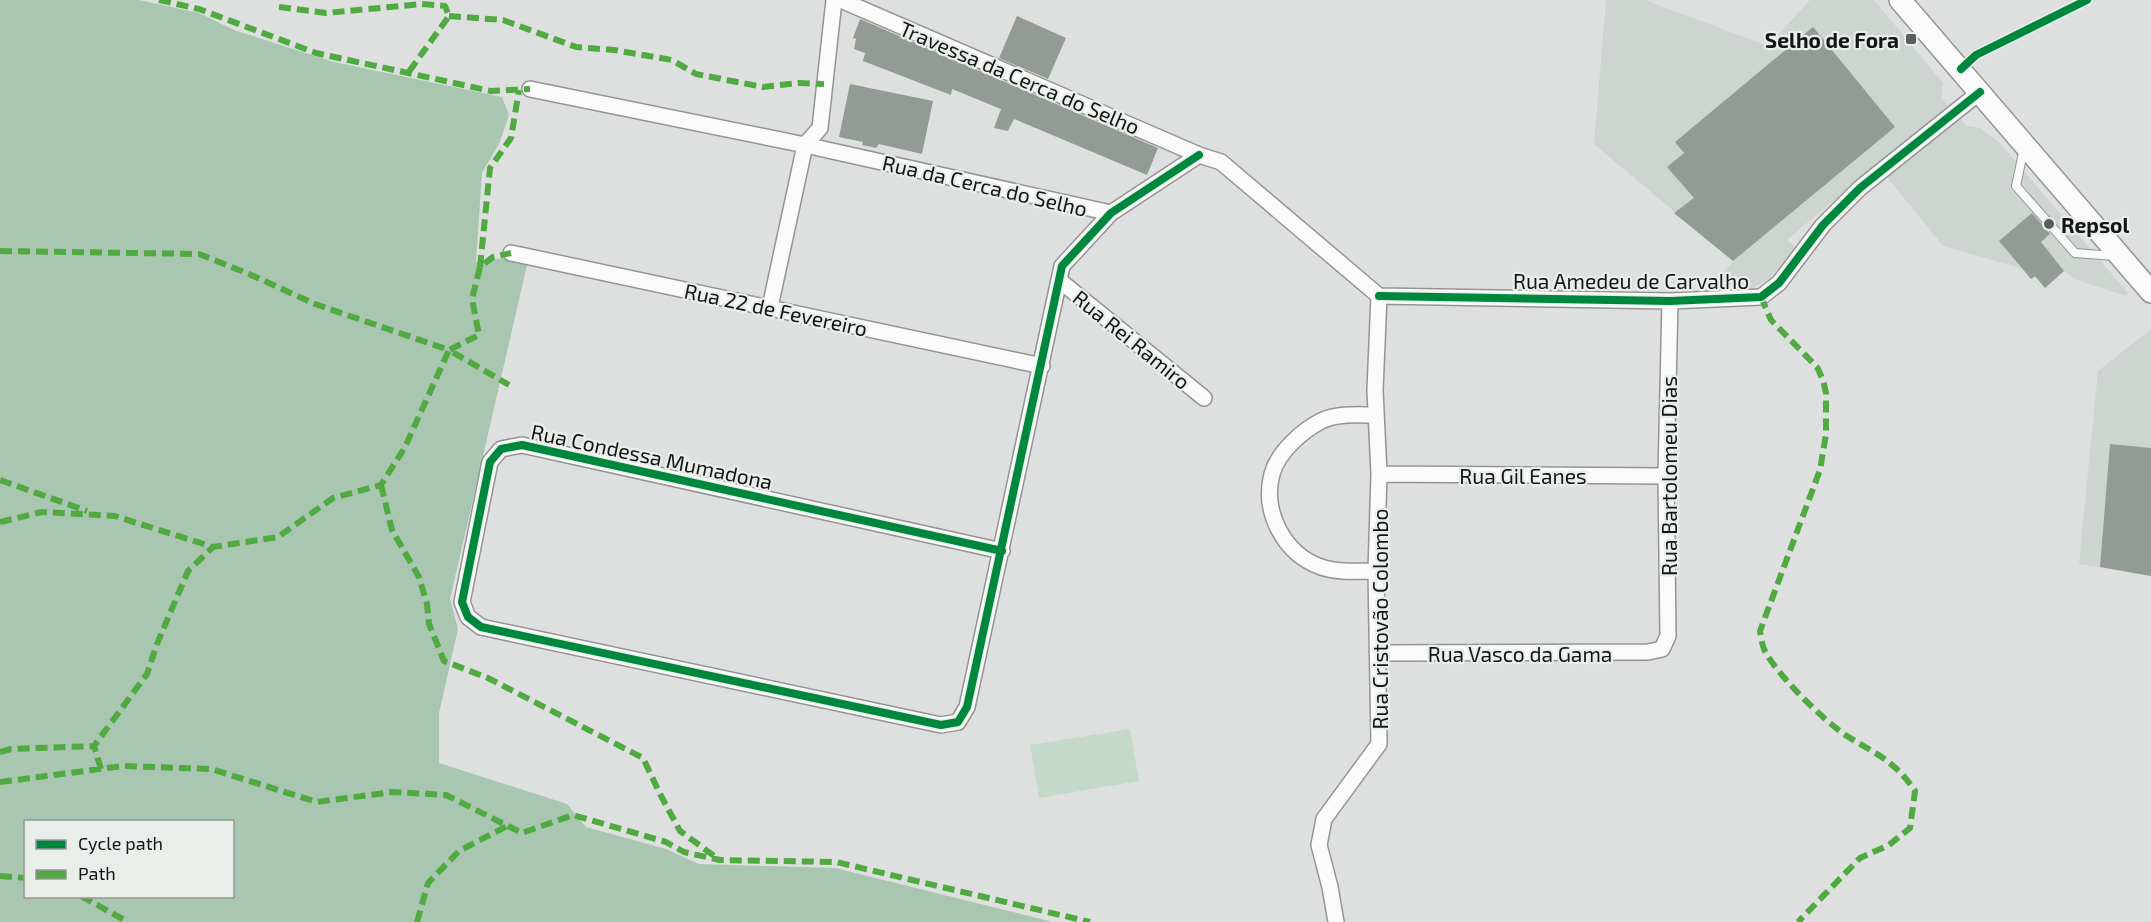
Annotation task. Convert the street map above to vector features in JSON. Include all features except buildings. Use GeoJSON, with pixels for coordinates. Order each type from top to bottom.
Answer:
{"type":"FeatureCollection","features":[{"type":"Feature","properties":{"kind":"main road"},"geometry":{"type":"LineString","coordinates":[[1900,0],[2151,292]]}},
{"type":"Feature","properties":{"kind":"street"},"geometry":{"type":"LineString","coordinates":[[770,307],[804,145],[820,128],[834,0]]}},
{"type":"Feature","properties":{"kind":"street","name":"Travessa da Cerca do Selho"},"geometry":{"type":"LineString","coordinates":[[841,0],[1199,155]]}},
{"type":"Feature","properties":{"kind":"street","name":"Rua da Cerca do Selho"},"geometry":{"type":"LineString","coordinates":[[530,89],[804,145],[1111,213],[1199,155]]}},
{"type":"Feature","properties":{"kind":"street","name":"Rua Amedeu de Carvalho"},"geometry":{"type":"LineString","coordinates":[[1379,296],[1670,301],[1761,297],[1779,283],[1823,225],[1860,188],[1980,92]]}},
{"type":"Feature","properties":{"kind":"street"},"geometry":{"type":"LineString","coordinates":[[1199,155],[1221,162],[1379,296]]}},
{"type":"Feature","properties":{"kind":"street"},"geometry":{"type":"LineString","coordinates":[[1002,551],[1062,266],[1111,213]]}},
{"type":"Feature","properties":{"kind":"street","name":"Rua 22 de Fevereiro"},"geometry":{"type":"LineString","coordinates":[[511,253],[1042,366]]}},
{"type":"Feature","properties":{"kind":"street","name":"Rua Rei Ramiro"},"geometry":{"type":"LineString","coordinates":[[1059,280],[1204,398]]}},
{"type":"Feature","properties":{"kind":"street","name":"Rua Cristovão Colombo"},"geometry":{"type":"LineString","coordinates":[[1336,922],[1330,887],[1318,845],[1324,819],[1379,744],[1376,570],[1379,474],[1375,390],[1379,296]]}},
{"type":"Feature","properties":{"kind":"street","name":"Rua Bartolomeu Dias"},"geometry":{"type":"LineString","coordinates":[[1662,649],[1668,636],[1666,476],[1670,301]]}},
{"type":"Feature","properties":{"kind":"street"},"geometry":{"type":"LineString","coordinates":[[1376,415],[1336,416],[1323,420],[1299,436],[1279,459],[1272,472],[1270,491],[1271,507],[1283,537],[1293,550],[1306,560],[1338,571],[1376,570]]}},
{"type":"Feature","properties":{"kind":"street","name":"Rua Condessa Mumadona"},"geometry":{"type":"LineString","coordinates":[[522,445],[1002,551],[968,707],[958,722],[941,726],[481,627],[468,617],[462,602],[490,462],[501,449],[522,445]]}},
{"type":"Feature","properties":{"kind":"street","name":"Rua Gil Eanes"},"geometry":{"type":"LineString","coordinates":[[1379,474],[1666,476]]}},
{"type":"Feature","properties":{"kind":"street","name":"Rua Vasco da Gama"},"geometry":{"type":"LineString","coordinates":[[1377,653],[1648,652],[1662,649]]}},
{"type":"Feature","properties":{"kind":"lane"},"geometry":{"type":"LineString","coordinates":[[2025,144],[2016,186],[2075,254],[2120,256]]}},
{"type":"Feature","properties":{"kind":"shaded area"},"geometry":{"type":"Polygon","coordinates":[[[1606,0],[1645,0],[1768,46],[1810,0],[1874,0],[1943,83],[1941,98],[1967,126],[1980,128],[1999,142],[2128,293],[2126,296],[2074,279],[2064,271],[2045,288],[2035,277],[2031,279],[2023,269],[1943,246],[1887,177],[1873,167],[1787,240],[1796,247],[1769,279],[1753,288],[1711,289],[1733,261],[1594,144],[1606,0]]]}},
{"type":"Feature","properties":{"kind":"shaded area"},"geometry":{"type":"Polygon","coordinates":[[[2151,329],[2151,576],[2079,564],[2098,371],[2151,329]]]}},
{"type":"Feature","properties":{"kind":"green space"},"geometry":{"type":"Polygon","coordinates":[[[0,0],[139,0],[199,13],[234,30],[334,62],[502,97],[509,115],[499,144],[482,173],[476,262],[504,258],[527,265],[450,599],[458,629],[439,713],[439,763],[567,804],[586,827],[666,849],[699,864],[835,868],[1053,922],[0,922],[0,0]]]}},
{"type":"Feature","properties":{"kind":"green space"},"geometry":{"type":"Polygon","coordinates":[[[1130,729],[1139,781],[1039,798],[1030,745],[1130,729]]]}},
{"type":"Feature","properties":{"kind":"marked path"},"geometry":{"type":"LineString","coordinates":[[159,0],[199,9],[316,53],[491,91],[530,89]]}},
{"type":"Feature","properties":{"kind":"marked path"},"geometry":{"type":"LineString","coordinates":[[279,7],[326,13],[422,4],[445,6],[449,16],[408,73]]}},
{"type":"Feature","properties":{"kind":"marked path"},"geometry":{"type":"LineString","coordinates":[[449,16],[503,20],[576,47],[614,50],[672,60],[696,74],[763,87],[798,83],[824,84]]}},
{"type":"Feature","properties":{"kind":"marked path"},"geometry":{"type":"LineString","coordinates":[[480,267],[490,168],[511,138],[519,90]]}},
{"type":"Feature","properties":{"kind":"marked path"},"geometry":{"type":"LineString","coordinates":[[0,251],[199,254],[315,304],[449,350],[479,335],[472,299],[480,267],[493,257],[511,253]]}},
{"type":"Feature","properties":{"kind":"marked path"},"geometry":{"type":"LineString","coordinates":[[1761,297],[1771,320],[1817,367],[1826,393],[1826,434],[1820,470],[1760,631],[1763,647],[1778,670],[1814,708],[1847,736],[1892,765],[1915,791],[1910,828],[1889,845],[1860,858],[1798,922]]}},
{"type":"Feature","properties":{"kind":"marked path"},"geometry":{"type":"LineString","coordinates":[[0,522],[42,512],[115,516],[213,547],[278,537],[333,498],[381,485],[405,447],[449,350],[509,385]]}},
{"type":"Feature","properties":{"kind":"marked path"},"geometry":{"type":"LineString","coordinates":[[0,480],[87,511]]}},
{"type":"Feature","properties":{"kind":"marked path"},"geometry":{"type":"LineString","coordinates":[[381,485],[392,530],[419,577],[427,604],[429,624],[444,661],[488,678],[643,758],[680,831],[717,858]]}},
{"type":"Feature","properties":{"kind":"marked path"},"geometry":{"type":"LineString","coordinates":[[101,769],[94,746],[147,674],[157,644],[188,571],[213,547]]}},
{"type":"Feature","properties":{"kind":"marked path"},"geometry":{"type":"LineString","coordinates":[[0,752],[11,749],[94,746]]}},
{"type":"Feature","properties":{"kind":"marked path"},"geometry":{"type":"LineString","coordinates":[[0,782],[123,766],[211,769],[317,802],[392,792],[446,795],[522,833],[573,815],[666,842],[684,852],[720,860],[836,862],[1090,922]]}},
{"type":"Feature","properties":{"kind":"marked path"},"geometry":{"type":"LineString","coordinates":[[417,922],[428,883],[459,851],[507,826]]}},
{"type":"Feature","properties":{"kind":"marked path"},"geometry":{"type":"LineString","coordinates":[[0,876],[24,878]]}},
{"type":"Feature","properties":{"kind":"marked path"},"geometry":{"type":"LineString","coordinates":[[85,898],[128,922]]}},
{"type":"Feature","properties":{"kind":"cycle path"},"geometry":{"type":"LineString","coordinates":[[1961,69],[1976,55],[2087,0]]}},
{"type":"Feature","properties":{"kind":"cycle path"},"geometry":{"type":"LineString","coordinates":[[1379,296],[1670,301],[1761,297],[1779,283],[1823,225],[1860,188],[1980,92]]}},
{"type":"Feature","properties":{"kind":"cycle path"},"geometry":{"type":"LineString","coordinates":[[1002,551],[522,445],[501,449],[490,462],[462,602],[468,617],[481,627],[941,725],[958,722],[967,707],[1062,266],[1111,213],[1199,155]]}},
{"type":"Feature","properties":{"kind":"place","name":"Selho de Fora"},"geometry":{"type":"Point","coordinates":[1911,39]}},
{"type":"Feature","properties":{"kind":"place","name":"Repsol"},"geometry":{"type":"Point","coordinates":[2049,224]}}]}
